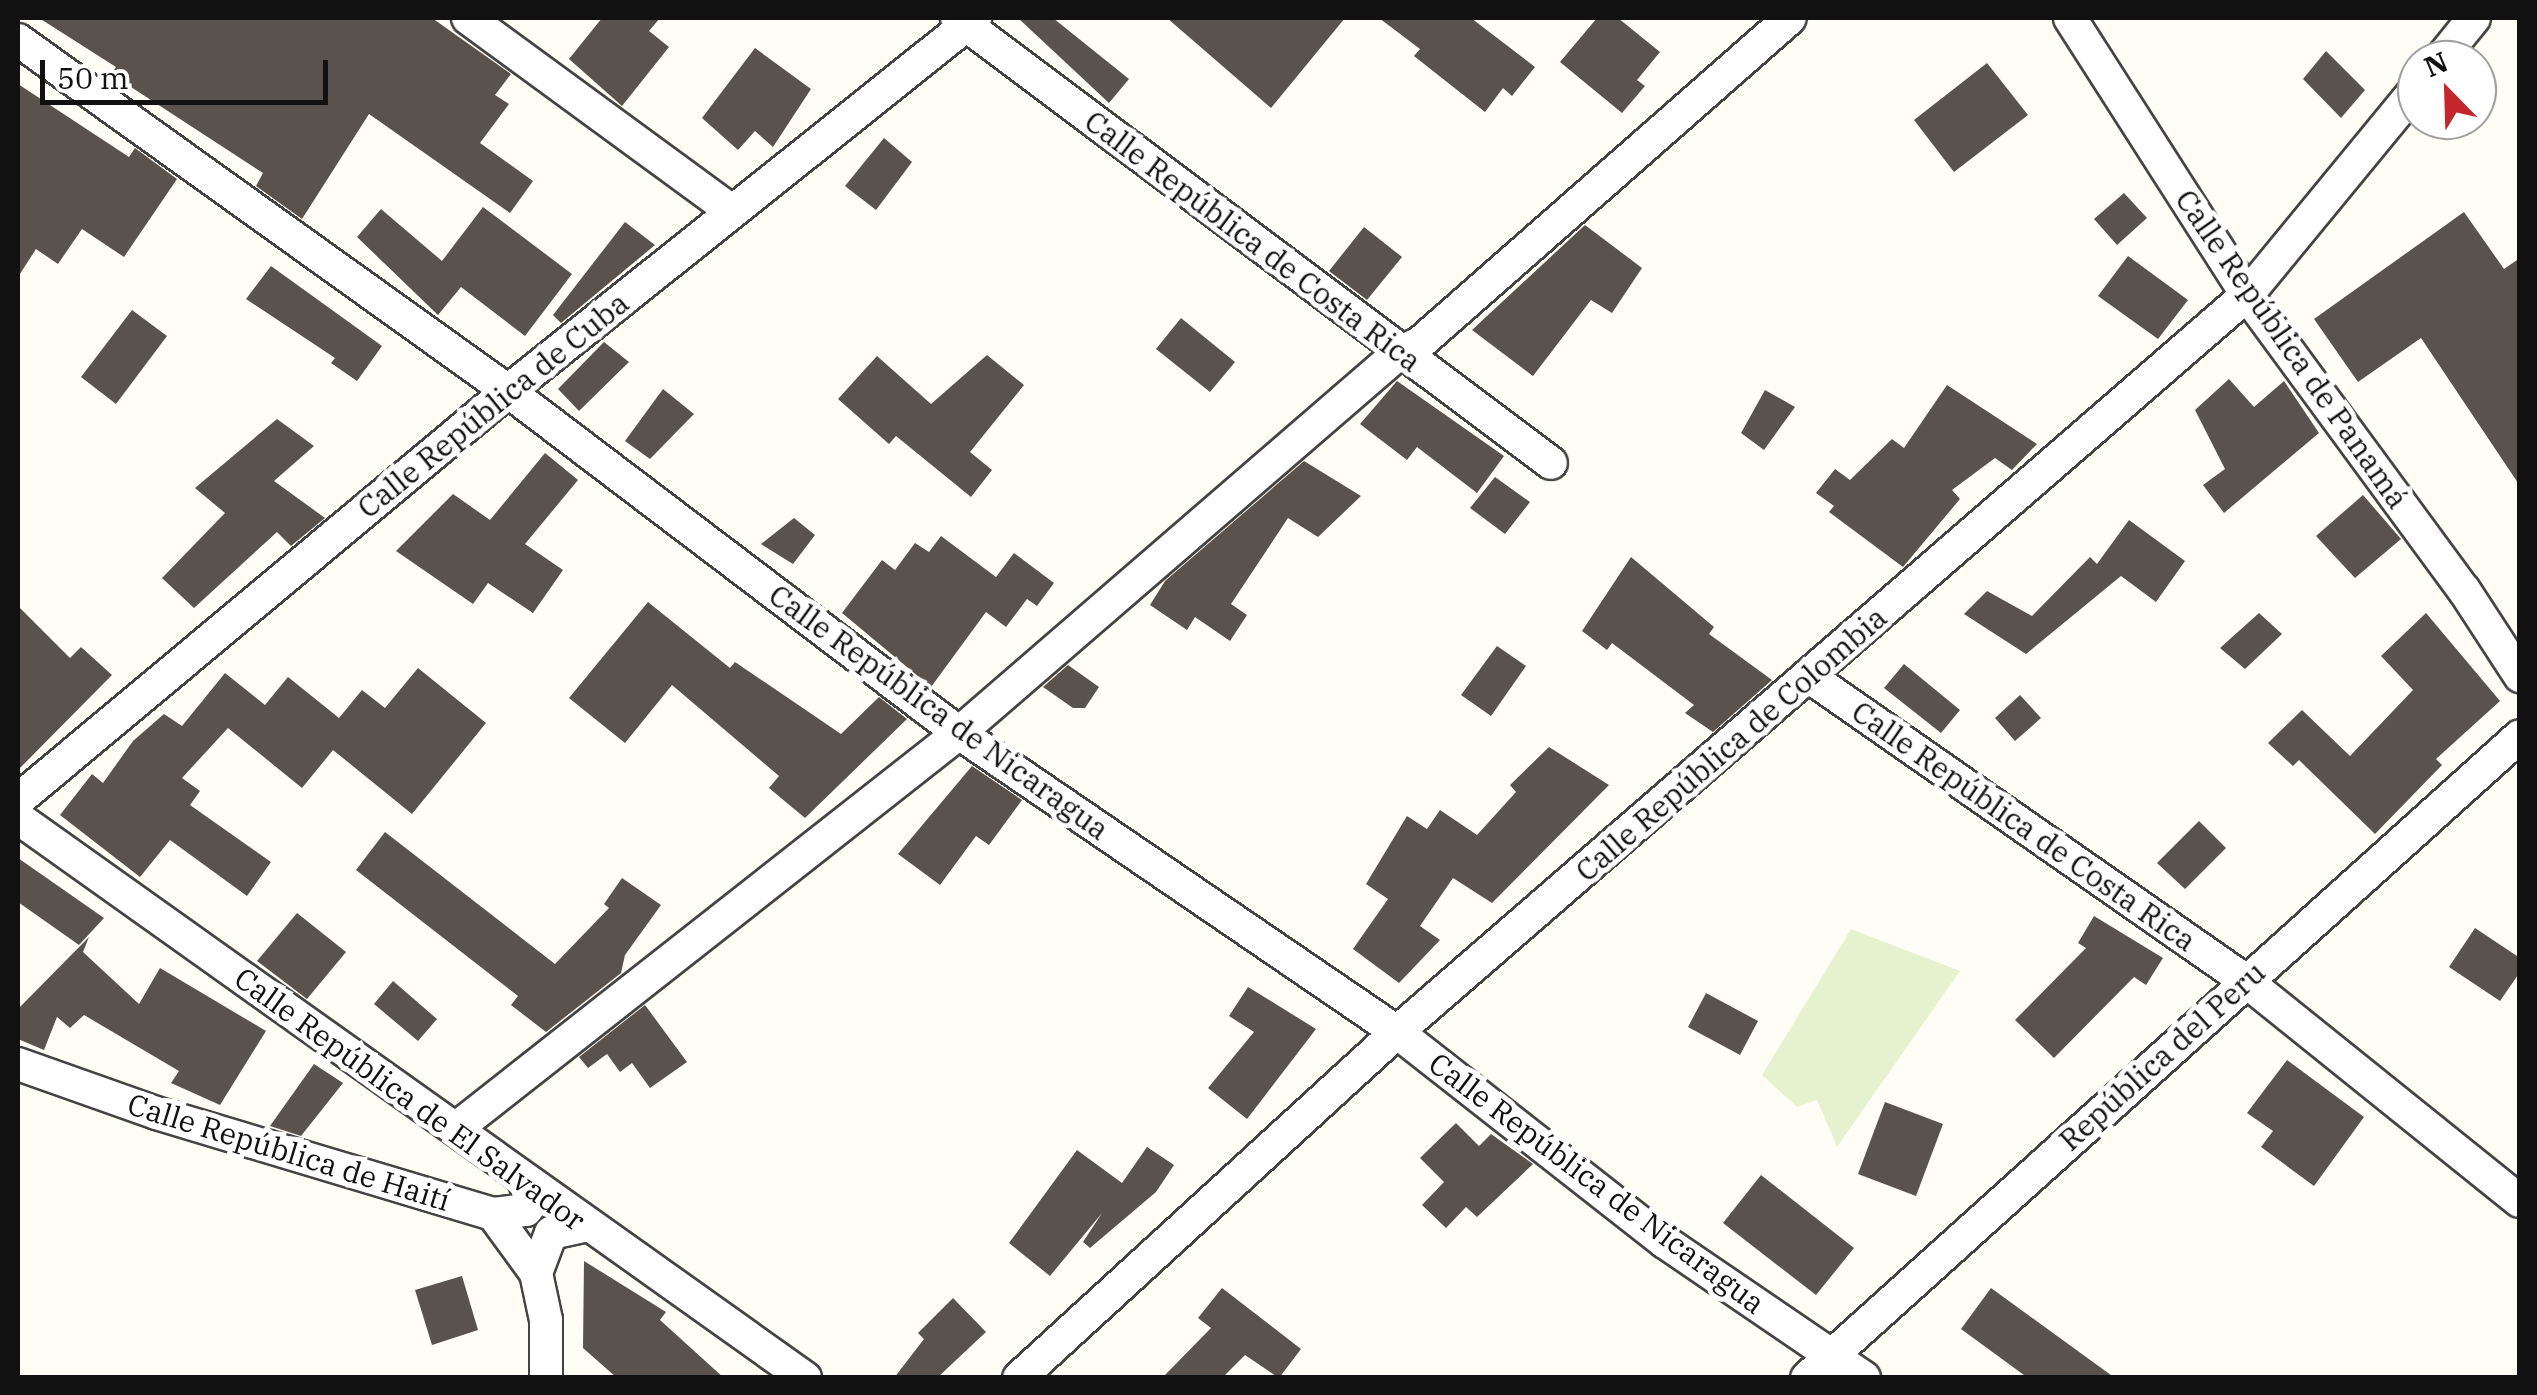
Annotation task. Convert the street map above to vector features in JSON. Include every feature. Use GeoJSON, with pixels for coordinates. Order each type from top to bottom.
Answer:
{"type":"FeatureCollection","features":[{"type":"Feature","properties":{"kind":"street"},"geometry":{"type":"LineString","coordinates":[[468,18],[732,212]]}},
{"type":"Feature","properties":{"kind":"street"},"geometry":{"type":"LineString","coordinates":[[458,1128],[958,733],[1400,352],[1420,343],[1790,18]]}},
{"type":"Feature","properties":{"kind":"street","name":"Calle República de Panamá"},"geometry":{"type":"LineString","coordinates":[[2070,18],[2248,295],[2464,590],[2520,676]]}},
{"type":"Feature","properties":{"kind":"street"},"geometry":{"type":"LineString","coordinates":[[2456,40],[2474,18]]}},
{"type":"Feature","properties":{"kind":"street","name":"Calle República de Cuba"},"geometry":{"type":"LineString","coordinates":[[18,800],[508,391],[966,20]]}},
{"type":"Feature","properties":{"kind":"street","name":"Calle República de Costa Rica"},"geometry":{"type":"LineString","coordinates":[[966,20],[1550,463]]}},
{"type":"Feature","properties":{"kind":"street","name":"Calle República de Nicaragua"},"geometry":{"type":"LineString","coordinates":[[18,40],[508,391],[958,733],[1397,1032],[1665,1242],[1864,1378]]}},
{"type":"Feature","properties":{"kind":"street","name":"Calle República de Colombia"},"geometry":{"type":"LineString","coordinates":[[1019,1378],[1397,1032],[2248,295],[2397,112]]}},
{"type":"Feature","properties":{"kind":"street","name":"Calle República de Costa Rica"},"geometry":{"type":"LineString","coordinates":[[1810,676],[2246,981],[2520,1201]]}},
{"type":"Feature","properties":{"kind":"street","name":"República del Peru"},"geometry":{"type":"LineString","coordinates":[[1807,1378],[2520,736]]}},
{"type":"Feature","properties":{"kind":"street","name":"Calle República de El Salvador"},"geometry":{"type":"LineString","coordinates":[[18,818],[458,1128],[584,1226],[804,1378]]}},
{"type":"Feature","properties":{"kind":"street","name":"Calle República de Haití"},"geometry":{"type":"LineString","coordinates":[[18,1064],[156,1113],[493,1214]]}},
{"type":"Feature","properties":{"kind":"street"},"geometry":{"type":"LineString","coordinates":[[525,1183],[532,1202],[526,1210],[493,1214],[536,1273],[546,1320],[546,1378]]}},
{"type":"Feature","properties":{"kind":"street"},"geometry":{"type":"LineString","coordinates":[[536,1273],[550,1233],[584,1226]]}},
{"type":"Feature","properties":{"kind":"green space"},"geometry":{"type":"Polygon","coordinates":[[[1851,929],[1960,971],[1837,1147],[1817,1100],[1797,1107],[1762,1075],[1851,929]]]}},
{"type":"Feature","properties":{"kind":"building"},"geometry":{"type":"Polygon","coordinates":[[[39,18],[432,18],[511,74],[495,95],[509,104],[480,143],[533,181],[510,213],[369,114],[302,219],[256,186],[263,173],[111,74],[116,67],[39,18]]]}},
{"type":"Feature","properties":{"kind":"building"},"geometry":{"type":"Polygon","coordinates":[[[602,18],[660,18],[649,31],[669,47],[622,106],[569,59],[602,18]]]}},
{"type":"Feature","properties":{"kind":"building"},"geometry":{"type":"Polygon","coordinates":[[[1018,18],[1053,18],[1129,79],[1109,103],[1018,18]]]}},
{"type":"Feature","properties":{"kind":"building"},"geometry":{"type":"Polygon","coordinates":[[[1167,18],[1345,18],[1271,108],[1167,18]]]}},
{"type":"Feature","properties":{"kind":"building"},"geometry":{"type":"Polygon","coordinates":[[[1379,18],[1471,18],[1535,67],[1512,96],[1503,88],[1485,112],[1414,56],[1420,49],[1379,18]]]}},
{"type":"Feature","properties":{"kind":"building"},"geometry":{"type":"Polygon","coordinates":[[[1597,18],[1618,18],[1660,52],[1637,80],[1645,86],[1622,113],[1560,62],[1597,18]]]}},
{"type":"Feature","properties":{"kind":"building"},"geometry":{"type":"Polygon","coordinates":[[[755,48],[811,89],[773,147],[755,131],[738,150],[702,118],[755,48]]]}},
{"type":"Feature","properties":{"kind":"building"},"geometry":{"type":"Polygon","coordinates":[[[2326,51],[2365,90],[2341,118],[2303,79],[2326,51]]]}},
{"type":"Feature","properties":{"kind":"building"},"geometry":{"type":"Polygon","coordinates":[[[1987,63],[2028,115],[1954,172],[1914,120],[1987,63]]]}},
{"type":"Feature","properties":{"kind":"building"},"geometry":{"type":"Polygon","coordinates":[[[18,84],[129,157],[135,148],[177,179],[124,257],[82,229],[58,264],[36,249],[18,277],[18,84]]]}},
{"type":"Feature","properties":{"kind":"building"},"geometry":{"type":"Polygon","coordinates":[[[884,138],[912,162],[876,210],[845,186],[884,138]]]}},
{"type":"Feature","properties":{"kind":"building"},"geometry":{"type":"Polygon","coordinates":[[[2124,193],[2147,218],[2117,245],[2094,219],[2124,193]]]}},
{"type":"Feature","properties":{"kind":"building"},"geometry":{"type":"Polygon","coordinates":[[[483,207],[572,274],[525,336],[461,287],[438,315],[357,237],[381,209],[442,261],[483,207]]]}},
{"type":"Feature","properties":{"kind":"building"},"geometry":{"type":"Polygon","coordinates":[[[2464,212],[2504,269],[2520,258],[2520,486],[2421,338],[2358,382],[2314,319],[2464,212]]]}},
{"type":"Feature","properties":{"kind":"building"},"geometry":{"type":"Polygon","coordinates":[[[625,222],[655,245],[561,323],[553,315],[625,222]]]}},
{"type":"Feature","properties":{"kind":"building"},"geometry":{"type":"Polygon","coordinates":[[[1585,225],[1642,268],[1612,313],[1591,300],[1533,376],[1472,330],[1585,225]]]}},
{"type":"Feature","properties":{"kind":"building"},"geometry":{"type":"Polygon","coordinates":[[[1364,227],[1402,257],[1367,300],[1329,271],[1364,227]]]}},
{"type":"Feature","properties":{"kind":"building"},"geometry":{"type":"Polygon","coordinates":[[[2128,256],[2188,300],[2158,339],[2098,296],[2128,256]]]}},
{"type":"Feature","properties":{"kind":"building"},"geometry":{"type":"Polygon","coordinates":[[[271,266],[382,346],[357,381],[331,363],[335,358],[246,299],[271,266]]]}},
{"type":"Feature","properties":{"kind":"building"},"geometry":{"type":"Polygon","coordinates":[[[132,310],[167,336],[116,404],[81,377],[132,310]]]}},
{"type":"Feature","properties":{"kind":"building"},"geometry":{"type":"Polygon","coordinates":[[[1181,318],[1235,362],[1210,392],[1156,349],[1181,318]]]}},
{"type":"Feature","properties":{"kind":"building"},"geometry":{"type":"Polygon","coordinates":[[[604,342],[629,362],[579,411],[558,389],[604,342]]]}},
{"type":"Feature","properties":{"kind":"building"},"geometry":{"type":"Polygon","coordinates":[[[987,355],[1024,385],[970,452],[992,470],[971,497],[896,436],[889,444],[838,399],[877,356],[931,404],[987,355]]]}},
{"type":"Feature","properties":{"kind":"building"},"geometry":{"type":"Polygon","coordinates":[[[2229,379],[2254,407],[2284,381],[2319,433],[2224,513],[2203,485],[2225,469],[2195,410],[2229,379]]]}},
{"type":"Feature","properties":{"kind":"building"},"geometry":{"type":"Polygon","coordinates":[[[1397,381],[1504,456],[1477,493],[1417,447],[1407,460],[1360,424],[1397,381]]]}},
{"type":"Feature","properties":{"kind":"building"},"geometry":{"type":"Polygon","coordinates":[[[1947,385],[2037,444],[2012,470],[1995,458],[1952,490],[1960,499],[1903,567],[1829,512],[1834,506],[1816,493],[1835,469],[1850,480],[1892,439],[1904,448],[1947,385]]]}},
{"type":"Feature","properties":{"kind":"building"},"geometry":{"type":"Polygon","coordinates":[[[663,389],[694,414],[650,459],[625,441],[663,389]]]}},
{"type":"Feature","properties":{"kind":"building"},"geometry":{"type":"Polygon","coordinates":[[[1765,390],[1795,407],[1764,450],[1741,433],[1765,390]]]}},
{"type":"Feature","properties":{"kind":"building"},"geometry":{"type":"Polygon","coordinates":[[[277,419],[314,446],[274,481],[325,518],[291,546],[277,532],[194,608],[162,578],[225,513],[195,488],[277,419]]]}},
{"type":"Feature","properties":{"kind":"building"},"geometry":{"type":"Polygon","coordinates":[[[545,453],[578,480],[525,544],[563,570],[533,613],[488,583],[473,604],[396,551],[453,494],[490,520],[545,453]]]}},
{"type":"Feature","properties":{"kind":"building"},"geometry":{"type":"Polygon","coordinates":[[[1304,461],[1361,496],[1318,537],[1288,518],[1231,604],[1247,615],[1230,641],[1195,617],[1187,630],[1150,605],[1165,581],[1304,461]]]}},
{"type":"Feature","properties":{"kind":"building"},"geometry":{"type":"Polygon","coordinates":[[[1495,477],[1530,502],[1505,534],[1470,508],[1495,477]]]}},
{"type":"Feature","properties":{"kind":"building"},"geometry":{"type":"Polygon","coordinates":[[[2363,495],[2401,539],[2355,578],[2316,536],[2363,495]]]}},
{"type":"Feature","properties":{"kind":"building"},"geometry":{"type":"Polygon","coordinates":[[[794,518],[815,535],[793,564],[761,544],[794,518]]]}},
{"type":"Feature","properties":{"kind":"building"},"geometry":{"type":"Polygon","coordinates":[[[2129,520],[2185,561],[2156,602],[2121,576],[2026,654],[1964,614],[1987,591],[2032,616],[2090,557],[2097,564],[2129,520]]]}},
{"type":"Feature","properties":{"kind":"building"},"geometry":{"type":"Polygon","coordinates":[[[941,536],[996,577],[1014,553],[1054,583],[1037,606],[1027,599],[1006,627],[986,612],[931,687],[842,613],[882,560],[895,570],[915,543],[929,552],[941,536]]]}},
{"type":"Feature","properties":{"kind":"building"},"geometry":{"type":"Polygon","coordinates":[[[1631,557],[1714,627],[1709,634],[1772,680],[1713,732],[1685,713],[1694,705],[1612,643],[1607,650],[1582,631],[1631,557]]]}},
{"type":"Feature","properties":{"kind":"building"},"geometry":{"type":"Polygon","coordinates":[[[648,602],[730,668],[735,662],[841,734],[879,697],[907,719],[805,818],[769,788],[779,776],[672,685],[625,743],[569,698],[648,602]]]}},
{"type":"Feature","properties":{"kind":"building"},"geometry":{"type":"Polygon","coordinates":[[[18,606],[70,658],[81,647],[112,675],[18,770],[18,606]]]}},
{"type":"Feature","properties":{"kind":"building"},"geometry":{"type":"Polygon","coordinates":[[[2259,613],[2282,634],[2245,669],[2220,648],[2259,613]]]}},
{"type":"Feature","properties":{"kind":"building"},"geometry":{"type":"Polygon","coordinates":[[[2426,613],[2500,701],[2436,759],[2442,765],[2375,834],[2299,760],[2293,766],[2268,743],[2302,710],[2350,756],[2413,690],[2381,656],[2426,613]]]}},
{"type":"Feature","properties":{"kind":"building"},"geometry":{"type":"Polygon","coordinates":[[[1497,646],[1526,666],[1491,716],[1461,695],[1497,646]]]}},
{"type":"Feature","properties":{"kind":"building"},"geometry":{"type":"Polygon","coordinates":[[[1904,664],[1960,710],[1941,733],[1884,688],[1904,664]]]}},
{"type":"Feature","properties":{"kind":"building"},"geometry":{"type":"Polygon","coordinates":[[[1068,665],[1099,687],[1085,708],[1073,708],[1043,687],[1068,665]]]}},
{"type":"Feature","properties":{"kind":"building"},"geometry":{"type":"Polygon","coordinates":[[[418,668],[486,723],[412,814],[333,750],[302,788],[228,728],[182,778],[200,791],[190,805],[271,862],[247,896],[170,840],[140,877],[60,815],[92,774],[103,783],[133,741],[164,714],[182,726],[225,673],[265,705],[288,677],[339,718],[362,690],[385,708],[418,668]]]}},
{"type":"Feature","properties":{"kind":"building"},"geometry":{"type":"Polygon","coordinates":[[[2020,695],[2041,718],[2015,741],[1995,718],[2020,695]]]}},
{"type":"Feature","properties":{"kind":"building"},"geometry":{"type":"Polygon","coordinates":[[[1549,747],[1609,785],[1492,903],[1453,878],[1420,926],[1440,940],[1399,983],[1353,949],[1388,899],[1366,884],[1407,816],[1427,829],[1440,810],[1477,835],[1516,792],[1510,785],[1549,747]]]}},
{"type":"Feature","properties":{"kind":"building"},"geometry":{"type":"Polygon","coordinates":[[[972,766],[1022,800],[989,845],[976,836],[940,885],[898,854],[972,766]]]}},
{"type":"Feature","properties":{"kind":"building"},"geometry":{"type":"Polygon","coordinates":[[[2199,821],[2226,848],[2185,889],[2157,863],[2199,821]]]}},
{"type":"Feature","properties":{"kind":"building"},"geometry":{"type":"Polygon","coordinates":[[[385,832],[555,964],[609,908],[604,904],[622,878],[661,905],[625,955],[621,973],[546,1032],[511,1005],[518,996],[356,870],[385,832]]]}},
{"type":"Feature","properties":{"kind":"building"},"geometry":{"type":"Polygon","coordinates":[[[18,858],[104,918],[79,945],[18,902],[18,858]]]}},
{"type":"Feature","properties":{"kind":"building"},"geometry":{"type":"Polygon","coordinates":[[[297,913],[346,952],[307,999],[257,961],[297,913]]]}},
{"type":"Feature","properties":{"kind":"building"},"geometry":{"type":"Polygon","coordinates":[[[2094,916],[2163,958],[2146,985],[2134,977],[2054,1058],[2015,1020],[2086,948],[2078,943],[2094,916]]]}},
{"type":"Feature","properties":{"kind":"building"},"geometry":{"type":"Polygon","coordinates":[[[2475,928],[2520,958],[2520,972],[2500,1001],[2449,967],[2475,928]]]}},
{"type":"Feature","properties":{"kind":"building"},"geometry":{"type":"Polygon","coordinates":[[[89,937],[83,952],[139,1004],[160,968],[266,1031],[220,1105],[171,1083],[179,1071],[84,1015],[70,1028],[57,1017],[44,1050],[18,1039],[18,1009],[89,937]]]}},
{"type":"Feature","properties":{"kind":"building"},"geometry":{"type":"Polygon","coordinates":[[[393,981],[437,1019],[418,1041],[374,1004],[393,981]]]}},
{"type":"Feature","properties":{"kind":"building"},"geometry":{"type":"Polygon","coordinates":[[[1248,987],[1316,1029],[1247,1119],[1208,1088],[1254,1032],[1229,1016],[1248,987]]]}},
{"type":"Feature","properties":{"kind":"building"},"geometry":{"type":"Polygon","coordinates":[[[1706,993],[1758,1021],[1740,1055],[1688,1027],[1706,993]]]}},
{"type":"Feature","properties":{"kind":"building"},"geometry":{"type":"Polygon","coordinates":[[[645,1005],[687,1062],[650,1088],[632,1063],[620,1072],[607,1054],[588,1068],[579,1057],[645,1005]]]}},
{"type":"Feature","properties":{"kind":"building"},"geometry":{"type":"Polygon","coordinates":[[[2287,1060],[2364,1117],[2314,1186],[2261,1147],[2273,1131],[2247,1113],[2287,1060]]]}},
{"type":"Feature","properties":{"kind":"building"},"geometry":{"type":"Polygon","coordinates":[[[314,1064],[343,1083],[301,1136],[270,1126],[314,1064]]]}},
{"type":"Feature","properties":{"kind":"building"},"geometry":{"type":"Polygon","coordinates":[[[1885,1102],[1943,1124],[1916,1196],[1858,1174],[1885,1102]]]}},
{"type":"Feature","properties":{"kind":"building"},"geometry":{"type":"Polygon","coordinates":[[[1456,1123],[1479,1146],[1491,1134],[1533,1164],[1477,1217],[1466,1207],[1446,1228],[1422,1205],[1444,1182],[1420,1158],[1456,1123]]]}},
{"type":"Feature","properties":{"kind":"building"},"geometry":{"type":"Polygon","coordinates":[[[1147,1147],[1174,1165],[1156,1192],[1090,1248],[1083,1242],[1102,1213],[1050,1276],[1009,1243],[1077,1150],[1122,1183],[1147,1147]]]}},
{"type":"Feature","properties":{"kind":"building"},"geometry":{"type":"Polygon","coordinates":[[[1761,1175],[1854,1248],[1816,1295],[1723,1223],[1761,1175]]]}},
{"type":"Feature","properties":{"kind":"building"},"geometry":{"type":"Polygon","coordinates":[[[584,1261],[666,1312],[660,1320],[724,1378],[617,1378],[583,1348],[584,1261]]]}},
{"type":"Feature","properties":{"kind":"building"},"geometry":{"type":"Polygon","coordinates":[[[462,1276],[478,1330],[432,1345],[415,1290],[462,1276]]]}},
{"type":"Feature","properties":{"kind":"building"},"geometry":{"type":"Polygon","coordinates":[[[1222,1288],[1301,1349],[1279,1378],[1245,1355],[1222,1378],[1162,1378],[1211,1328],[1198,1318],[1222,1288]]]}},
{"type":"Feature","properties":{"kind":"building"},"geometry":{"type":"Polygon","coordinates":[[[1991,1288],[2115,1378],[2028,1378],[1961,1329],[1991,1288]]]}},
{"type":"Feature","properties":{"kind":"building"},"geometry":{"type":"Polygon","coordinates":[[[953,1298],[986,1332],[937,1378],[894,1378],[924,1339],[918,1333],[953,1298]]]}}]}
